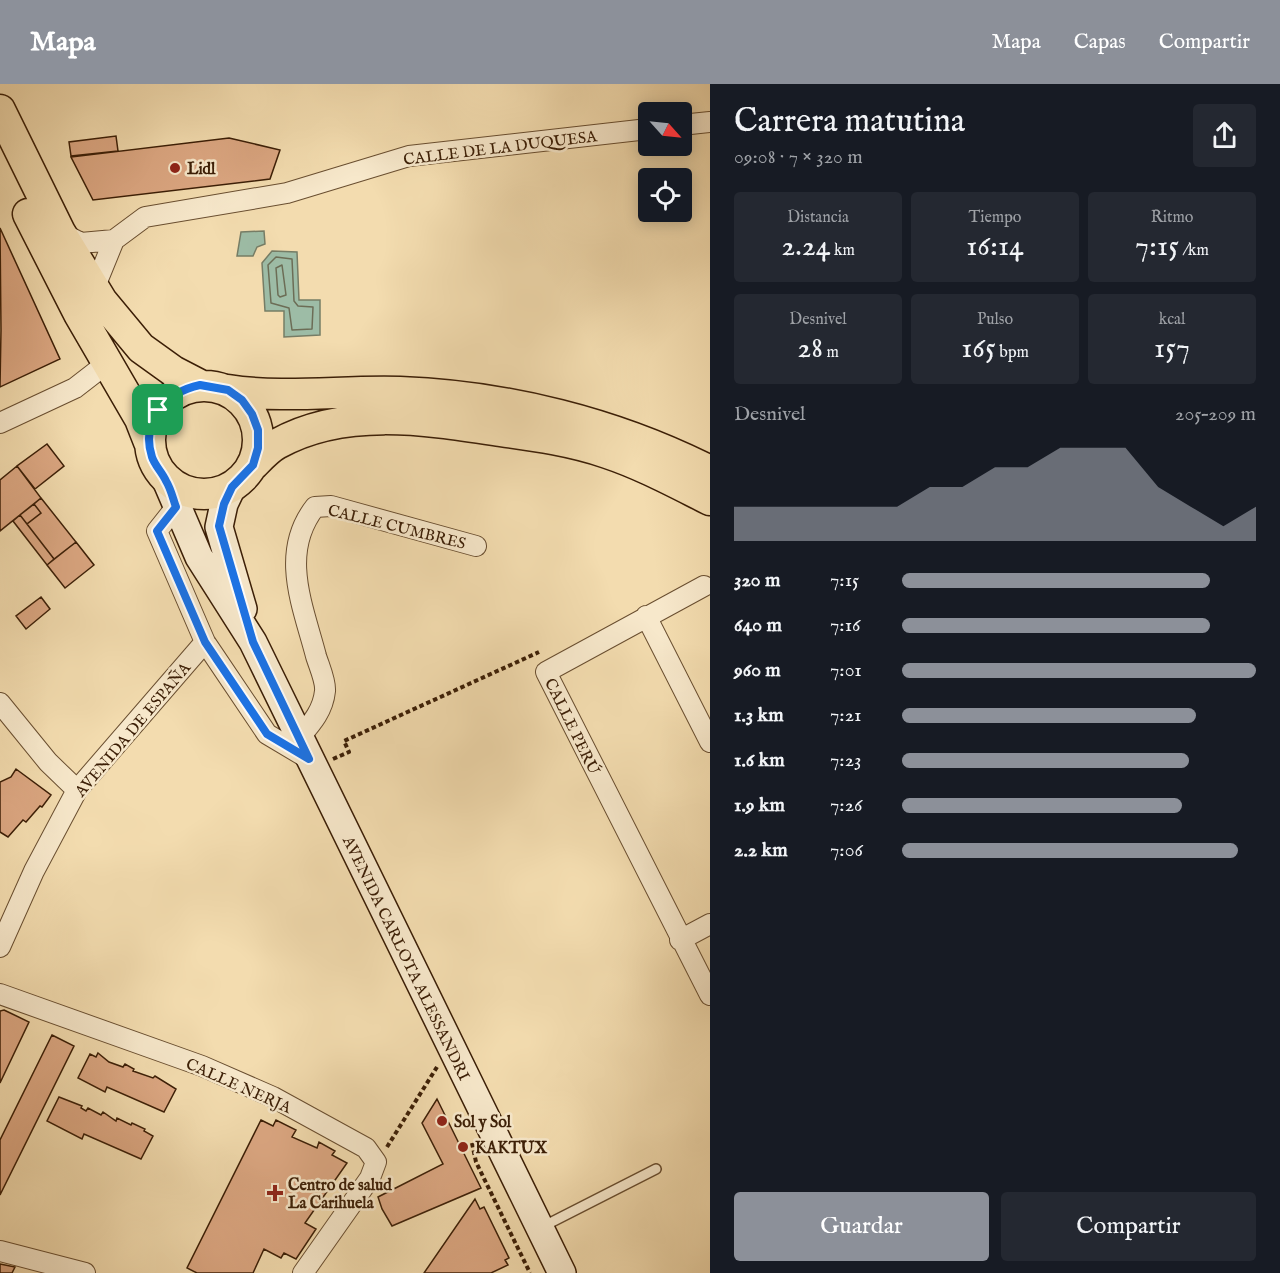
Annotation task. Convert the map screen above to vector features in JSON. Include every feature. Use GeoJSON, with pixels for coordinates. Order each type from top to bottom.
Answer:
{"type":"FeatureCollection","features":[{"type":"Feature","properties":{"kind":"main road"},"geometry":{"type":"LineString","coordinates":[[0,110],[60,232],[94,289],[141,348],[172,371],[242,400],[255,422],[258,448],[253,465]]}},
{"type":"Feature","properties":{"kind":"main road"},"geometry":{"type":"LineString","coordinates":[[0,157],[106,364],[134,409],[149,442],[157,469],[166,480],[181,490],[198,494],[215,494],[232,487],[276,445],[306,432],[350,421],[398,419],[560,440],[606,452],[651,470],[710,500]]}},
{"type":"Feature","properties":{"kind":"main road"},"geometry":{"type":"LineString","coordinates":[[149,442],[151,426],[158,410],[169,398],[184,389],[214,388],[257,395],[400,392],[477,399],[612,429],[664,448],[710,471]]}},
{"type":"Feature","properties":{"kind":"main road","name":"AVENIDA CARLOTA ALESSANDRI"},"geometry":{"type":"LineString","coordinates":[[166,480],[199,558],[253,642],[562,1273]]}},
{"type":"Feature","properties":{"kind":"main road","name":"AVENIDA CARLOTA ALESSANDRI"},"geometry":{"type":"LineString","coordinates":[[232,487],[224,504],[219,526],[253,642]]}},
{"type":"Feature","properties":{"kind":"street"},"geometry":{"type":"LineString","coordinates":[[692,124],[710,122]]}},
{"type":"Feature","properties":{"kind":"street","name":"CALLE DE LA DUQUESA"},"geometry":{"type":"LineString","coordinates":[[114,240],[145,217],[287,193],[409,156],[638,130]]}},
{"type":"Feature","properties":{"kind":"street"},"geometry":{"type":"LineString","coordinates":[[60,232],[81,243],[114,240],[94,289]]}},
{"type":"Feature","properties":{"kind":"street"},"geometry":{"type":"LineString","coordinates":[[0,423],[75,388],[106,364]]}},
{"type":"Feature","properties":{"kind":"street","name":"CALLE CUMBRES"},"geometry":{"type":"LineString","coordinates":[[307,755],[326,689],[296,584],[294,558],[303,522],[315,507],[331,506],[476,546]]}},
{"type":"Feature","properties":{"kind":"street"},"geometry":{"type":"LineString","coordinates":[[176,507],[157,531],[205,642],[267,734],[307,755]]}},
{"type":"Feature","properties":{"kind":"street","name":"CALLE PERÚ"},"geometry":{"type":"LineString","coordinates":[[704,586],[546,672],[710,996]]}},
{"type":"Feature","properties":{"kind":"street"},"geometry":{"type":"LineString","coordinates":[[646,616],[710,742]]}},
{"type":"Feature","properties":{"kind":"street","name":"AVENIDA DE ESPAÑA"},"geometry":{"type":"LineString","coordinates":[[0,947],[34,871],[77,790],[205,642]]}},
{"type":"Feature","properties":{"kind":"street"},"geometry":{"type":"LineString","coordinates":[[0,703],[48,762],[77,790]]}},
{"type":"Feature","properties":{"kind":"street"},"geometry":{"type":"LineString","coordinates":[[680,940],[710,924]]}},
{"type":"Feature","properties":{"kind":"street","name":"CALLE NERJA"},"geometry":{"type":"LineString","coordinates":[[0,993],[202,1066],[273,1097],[366,1148],[376,1162]]}},
{"type":"Feature","properties":{"kind":"street"},"geometry":{"type":"LineString","coordinates":[[303,1273],[370,1178],[376,1162]]}},
{"type":"Feature","properties":{"kind":"street"},"geometry":{"type":"LineString","coordinates":[[0,1251],[85,1273]]}},
{"type":"Feature","properties":{"kind":"lane"},"geometry":{"type":"LineString","coordinates":[[540,1228],[656,1169]]}},
{"type":"Feature","properties":{"kind":"path"},"geometry":{"type":"LineString","coordinates":[[307,755],[349,752],[344,741],[543,651],[554,668]]}},
{"type":"Feature","properties":{"kind":"path"},"geometry":{"type":"LineString","coordinates":[[376,1162],[394,1138],[450,1045]]}},
{"type":"Feature","properties":{"kind":"water"},"geometry":{"type":"Polygon","coordinates":[[[264,231],[265,244],[257,247],[253,256],[237,256],[241,232],[264,231]]]}},
{"type":"Feature","properties":{"kind":"water"},"geometry":{"type":"Polygon","coordinates":[[[272,251],[297,252],[299,300],[320,300],[320,335],[284,337],[284,311],[265,311],[262,263],[272,251]]]}},
{"type":"Feature","properties":{"kind":"building"},"geometry":{"type":"Polygon","coordinates":[[[116,136],[118,151],[71,156],[69,142],[116,136]]]}},
{"type":"Feature","properties":{"kind":"building","name":"Lidl"},"geometry":{"type":"Polygon","coordinates":[[[229,138],[280,150],[270,179],[93,200],[71,157],[229,138]]]}},
{"type":"Feature","properties":{"kind":"building"},"geometry":{"type":"Polygon","coordinates":[[[0,228],[60,359],[0,387],[1,330],[0,228]]]}},
{"type":"Feature","properties":{"kind":"building"},"geometry":{"type":"Polygon","coordinates":[[[47,444],[64,466],[35,489],[17,466],[47,444]]]}},
{"type":"Feature","properties":{"kind":"building"},"geometry":{"type":"Polygon","coordinates":[[[17,466],[41,498],[0,531],[0,480],[17,466]]]}},
{"type":"Feature","properties":{"kind":"building"},"geometry":{"type":"Polygon","coordinates":[[[41,498],[76,542],[54,559],[27,524],[41,513],[34,504],[41,498]]]}},
{"type":"Feature","properties":{"kind":"building"},"geometry":{"type":"Polygon","coordinates":[[[34,504],[41,513],[27,524],[20,515],[34,504]]]}},
{"type":"Feature","properties":{"kind":"building"},"geometry":{"type":"Polygon","coordinates":[[[20,515],[54,559],[47,565],[13,521],[20,515]]]}},
{"type":"Feature","properties":{"kind":"building"},"geometry":{"type":"Polygon","coordinates":[[[76,542],[94,565],[65,588],[47,565],[76,542]]]}},
{"type":"Feature","properties":{"kind":"building"},"geometry":{"type":"Polygon","coordinates":[[[41,597],[50,609],[26,629],[16,616],[41,597]]]}},
{"type":"Feature","properties":{"kind":"building"},"geometry":{"type":"Polygon","coordinates":[[[16,769],[51,795],[42,807],[40,806],[26,822],[23,820],[8,837],[0,832],[0,782],[11,777],[16,769]]]}},
{"type":"Feature","properties":{"kind":"building"},"geometry":{"type":"Polygon","coordinates":[[[4,1010],[29,1022],[0,1083],[0,1011],[4,1010]]]}},
{"type":"Feature","properties":{"kind":"building"},"geometry":{"type":"Polygon","coordinates":[[[52,1035],[74,1046],[0,1195],[0,1140],[52,1035]]]}},
{"type":"Feature","properties":{"kind":"building"},"geometry":{"type":"Polygon","coordinates":[[[98,1053],[109,1062],[123,1067],[125,1064],[134,1069],[133,1071],[153,1078],[155,1076],[176,1089],[164,1112],[107,1087],[105,1092],[78,1078],[90,1054],[96,1057],[98,1053]]]}},
{"type":"Feature","properties":{"kind":"building"},"geometry":{"type":"Polygon","coordinates":[[[59,1097],[82,1106],[81,1108],[86,1111],[88,1108],[101,1115],[103,1112],[116,1121],[117,1118],[145,1129],[144,1131],[153,1136],[141,1159],[84,1134],[82,1139],[47,1121],[59,1097]]]}},
{"type":"Feature","properties":{"kind":"building"},"geometry":{"type":"Polygon","coordinates":[[[437,1099],[481,1188],[392,1226],[378,1197],[443,1164],[422,1123],[437,1099]]]}},
{"type":"Feature","properties":{"kind":"building","name":"Centro de salud La Carihuela"},"geometry":{"type":"Polygon","coordinates":[[[261,1120],[273,1126],[276,1120],[296,1130],[292,1137],[317,1148],[319,1142],[335,1151],[332,1155],[347,1163],[305,1223],[316,1229],[296,1259],[284,1253],[281,1258],[264,1249],[253,1273],[197,1273],[187,1268],[261,1120]]]}},
{"type":"Feature","properties":{"kind":"building"},"geometry":{"type":"Polygon","coordinates":[[[475,1199],[480,1209],[484,1207],[509,1258],[505,1260],[508,1265],[491,1273],[424,1273],[475,1199]]]}},
{"type":"Feature","properties":{"kind":"building"},"geometry":{"type":"Polygon","coordinates":[[[0,1264],[15,1267],[12,1273],[0,1273],[0,1264]]]}},
{"type":"Feature","properties":{"kind":"place","name":"Lidl"},"geometry":{"type":"Point","coordinates":[175,168]}},
{"type":"Feature","properties":{"kind":"place","name":"Sol y Sol"},"geometry":{"type":"Point","coordinates":[442,1121]}},
{"type":"Feature","properties":{"kind":"place","name":"KAKTUX"},"geometry":{"type":"Point","coordinates":[463,1147]}},
{"type":"Feature","properties":{"kind":"place","name":"Centro de salud La Carihuela"},"geometry":{"type":"Point","coordinates":[275,1193]}},
{"type":"Feature","properties":{"kind":"route"},"geometry":{"type":"LineString","coordinates":[[200,385],[228,390],[242,400],[252,414],[258,430],[258,448],[253,465],[232,487],[224,504],[219,526],[253,642],[309,759],[267,734],[205,642],[157,531],[176,507],[166,480],[157,469],[151,456],[149,442],[151,426],[158,410],[169,398],[184,389],[200,385]]}}]}
